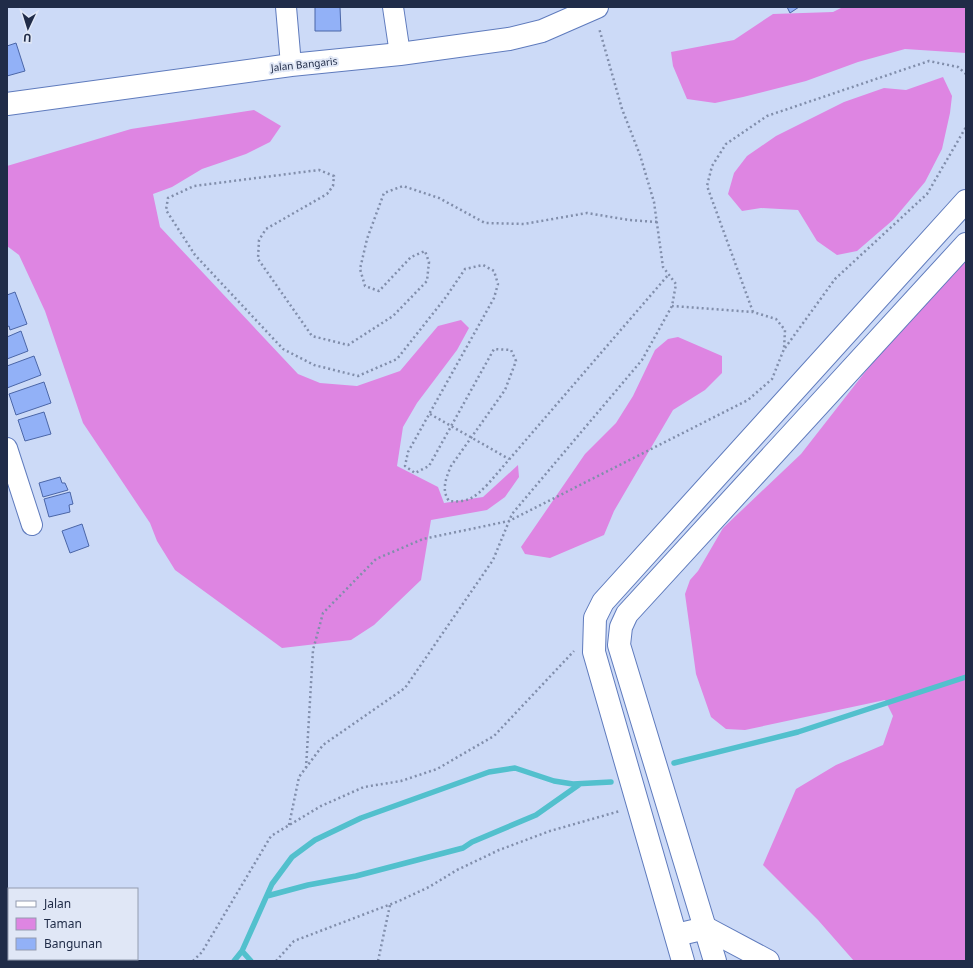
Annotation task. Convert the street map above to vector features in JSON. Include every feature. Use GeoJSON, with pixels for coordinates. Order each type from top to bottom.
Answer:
{"type":"FeatureCollection","features":[{"type":"Feature","properties":{"kind":"main road","name":"Jalan Bangaris"},"geometry":{"type":"LineString","coordinates":[[7,104],[291,65],[400,54],[527,36],[570,20],[595,8]]}},
{"type":"Feature","properties":{"kind":"main road"},"geometry":{"type":"LineString","coordinates":[[683,961],[640,807],[594,652],[595,618],[603,602],[966,201]]}},
{"type":"Feature","properties":{"kind":"main road"},"geometry":{"type":"LineString","coordinates":[[715,961],[619,645],[621,627],[627,614],[966,244]]}},
{"type":"Feature","properties":{"kind":"main road"},"geometry":{"type":"LineString","coordinates":[[676,935],[706,928],[768,961]]}},
{"type":"Feature","properties":{"kind":"street"},"geometry":{"type":"LineString","coordinates":[[286,7],[291,65]]}},
{"type":"Feature","properties":{"kind":"street"},"geometry":{"type":"LineString","coordinates":[[393,7],[400,54]]}},
{"type":"Feature","properties":{"kind":"street"},"geometry":{"type":"LineString","coordinates":[[8,452],[32,525]]}},
{"type":"Feature","properties":{"kind":"path"},"geometry":{"type":"LineString","coordinates":[[289,825],[299,777],[323,745],[405,688],[493,560],[512,514],[642,360],[672,306],[676,284],[663,267],[654,202],[640,155],[622,109],[595,8]]}},
{"type":"Feature","properties":{"kind":"path"},"geometry":{"type":"LineString","coordinates":[[753,312],[707,186],[712,166],[726,144],[767,116],[929,61],[958,67],[966,74]]}},
{"type":"Feature","properties":{"kind":"path"},"geometry":{"type":"LineString","coordinates":[[306,769],[313,650],[323,613],[376,559],[423,539],[509,521],[748,400],[772,378],[784,349],[835,279],[927,194],[966,127]]}},
{"type":"Feature","properties":{"kind":"path"},"geometry":{"type":"LineString","coordinates":[[657,222],[629,220],[586,213],[524,224],[485,223],[439,198],[403,186],[384,193],[367,239],[360,269],[365,286],[379,291],[411,257],[425,251],[429,262],[427,280],[393,316],[348,345],[312,336],[258,259],[259,240],[266,229],[327,194],[333,186],[334,176],[319,170],[194,186],[168,198],[166,210],[195,255],[283,349],[314,365],[358,376],[397,359],[446,297],[465,269],[483,265],[494,271],[498,284],[494,298],[408,452],[406,466],[415,473],[429,466],[494,349],[511,350],[516,361],[505,390],[451,466],[446,478],[445,495],[449,501],[462,502],[476,496],[668,274]]}},
{"type":"Feature","properties":{"kind":"path"},"geometry":{"type":"LineString","coordinates":[[672,306],[753,312],[776,319],[784,330],[784,349]]}},
{"type":"Feature","properties":{"kind":"path"},"geometry":{"type":"LineString","coordinates":[[430,414],[509,459]]}},
{"type":"Feature","properties":{"kind":"path"},"geometry":{"type":"LineString","coordinates":[[193,961],[202,952],[271,836],[321,806],[364,787],[401,781],[437,769],[494,736],[595,629]]}},
{"type":"Feature","properties":{"kind":"path"},"geometry":{"type":"LineString","coordinates":[[276,961],[294,941],[390,905],[428,887],[457,870],[536,836],[622,810],[640,807]]}},
{"type":"Feature","properties":{"kind":"path"},"geometry":{"type":"LineString","coordinates":[[378,961],[390,905]]}},
{"type":"Feature","properties":{"kind":"green space"},"geometry":{"type":"Polygon","coordinates":[[[843,7],[966,7],[966,53],[905,49],[858,62],[806,81],[743,97],[715,103],[687,99],[673,66],[671,52],[734,40],[773,14],[833,12],[843,7]]]}},
{"type":"Feature","properties":{"kind":"green space"},"geometry":{"type":"Polygon","coordinates":[[[943,77],[952,96],[942,149],[925,182],[893,220],[857,251],[837,255],[817,241],[798,210],[761,208],[742,211],[728,194],[734,173],[747,156],[776,136],[844,102],[884,88],[906,90],[943,77]]]}},
{"type":"Feature","properties":{"kind":"green space"},"geometry":{"type":"Polygon","coordinates":[[[254,110],[281,126],[270,142],[246,154],[202,169],[172,187],[153,194],[160,227],[298,374],[320,383],[357,386],[400,371],[438,326],[461,320],[469,328],[457,350],[417,403],[403,427],[397,466],[438,487],[444,503],[483,497],[518,465],[519,477],[505,497],[487,510],[431,520],[421,580],[374,625],[351,640],[282,648],[175,570],[157,541],[150,523],[83,423],[45,311],[19,255],[7,246],[7,166],[131,129],[254,110]]]}},
{"type":"Feature","properties":{"kind":"green space"},"geometry":{"type":"Polygon","coordinates":[[[966,258],[966,961],[854,961],[818,920],[763,865],[796,789],[836,765],[883,745],[893,716],[885,700],[745,730],[726,729],[711,717],[696,674],[685,594],[690,580],[698,571],[723,528],[801,454],[883,349],[966,258]]]}},
{"type":"Feature","properties":{"kind":"green space"},"geometry":{"type":"Polygon","coordinates":[[[678,337],[722,356],[722,373],[705,390],[673,410],[614,511],[604,535],[550,558],[525,554],[521,547],[585,454],[616,423],[633,396],[655,350],[668,339],[678,337]]]}},
{"type":"Feature","properties":{"kind":"building"},"geometry":{"type":"Polygon","coordinates":[[[315,7],[340,7],[341,31],[315,31],[315,7]]]}},
{"type":"Feature","properties":{"kind":"building"},"geometry":{"type":"Polygon","coordinates":[[[787,7],[799,7],[790,13],[787,7]]]}},
{"type":"Feature","properties":{"kind":"building"},"geometry":{"type":"Polygon","coordinates":[[[16,43],[25,71],[7,76],[7,46],[16,43]]]}},
{"type":"Feature","properties":{"kind":"building"},"geometry":{"type":"Polygon","coordinates":[[[15,292],[27,324],[10,330],[9,326],[7,327],[7,295],[15,292]]]}},
{"type":"Feature","properties":{"kind":"building"},"geometry":{"type":"Polygon","coordinates":[[[21,331],[28,351],[7,359],[7,337],[21,331]]]}},
{"type":"Feature","properties":{"kind":"building"},"geometry":{"type":"Polygon","coordinates":[[[34,356],[41,375],[7,388],[7,366],[34,356]]]}},
{"type":"Feature","properties":{"kind":"building"},"geometry":{"type":"Polygon","coordinates":[[[44,382],[51,403],[16,415],[9,394],[44,382]]]}},
{"type":"Feature","properties":{"kind":"building"},"geometry":{"type":"Polygon","coordinates":[[[44,412],[51,434],[25,441],[18,420],[44,412]]]}},
{"type":"Feature","properties":{"kind":"building"},"geometry":{"type":"Polygon","coordinates":[[[60,477],[62,483],[65,483],[68,490],[43,497],[39,483],[60,477]]]}},
{"type":"Feature","properties":{"kind":"building"},"geometry":{"type":"Polygon","coordinates":[[[70,492],[73,504],[69,505],[70,512],[49,517],[44,499],[70,492]]]}},
{"type":"Feature","properties":{"kind":"building"},"geometry":{"type":"Polygon","coordinates":[[[82,524],[89,546],[70,553],[62,531],[82,524]]]}},
{"type":"Feature","properties":{"kind":"waterway"},"geometry":{"type":"LineString","coordinates":[[674,763],[798,732],[966,677]]}},
{"type":"Feature","properties":{"kind":"waterway"},"geometry":{"type":"LineString","coordinates":[[234,961],[242,951],[272,884],[292,857],[315,840],[361,818],[489,772],[515,768],[554,781],[573,784],[611,782]]}},
{"type":"Feature","properties":{"kind":"waterway"},"geometry":{"type":"LineString","coordinates":[[267,896],[308,885],[356,876],[463,848],[472,842],[536,815],[580,784]]}},
{"type":"Feature","properties":{"kind":"waterway"},"geometry":{"type":"LineString","coordinates":[[242,951],[251,961]]}}]}
